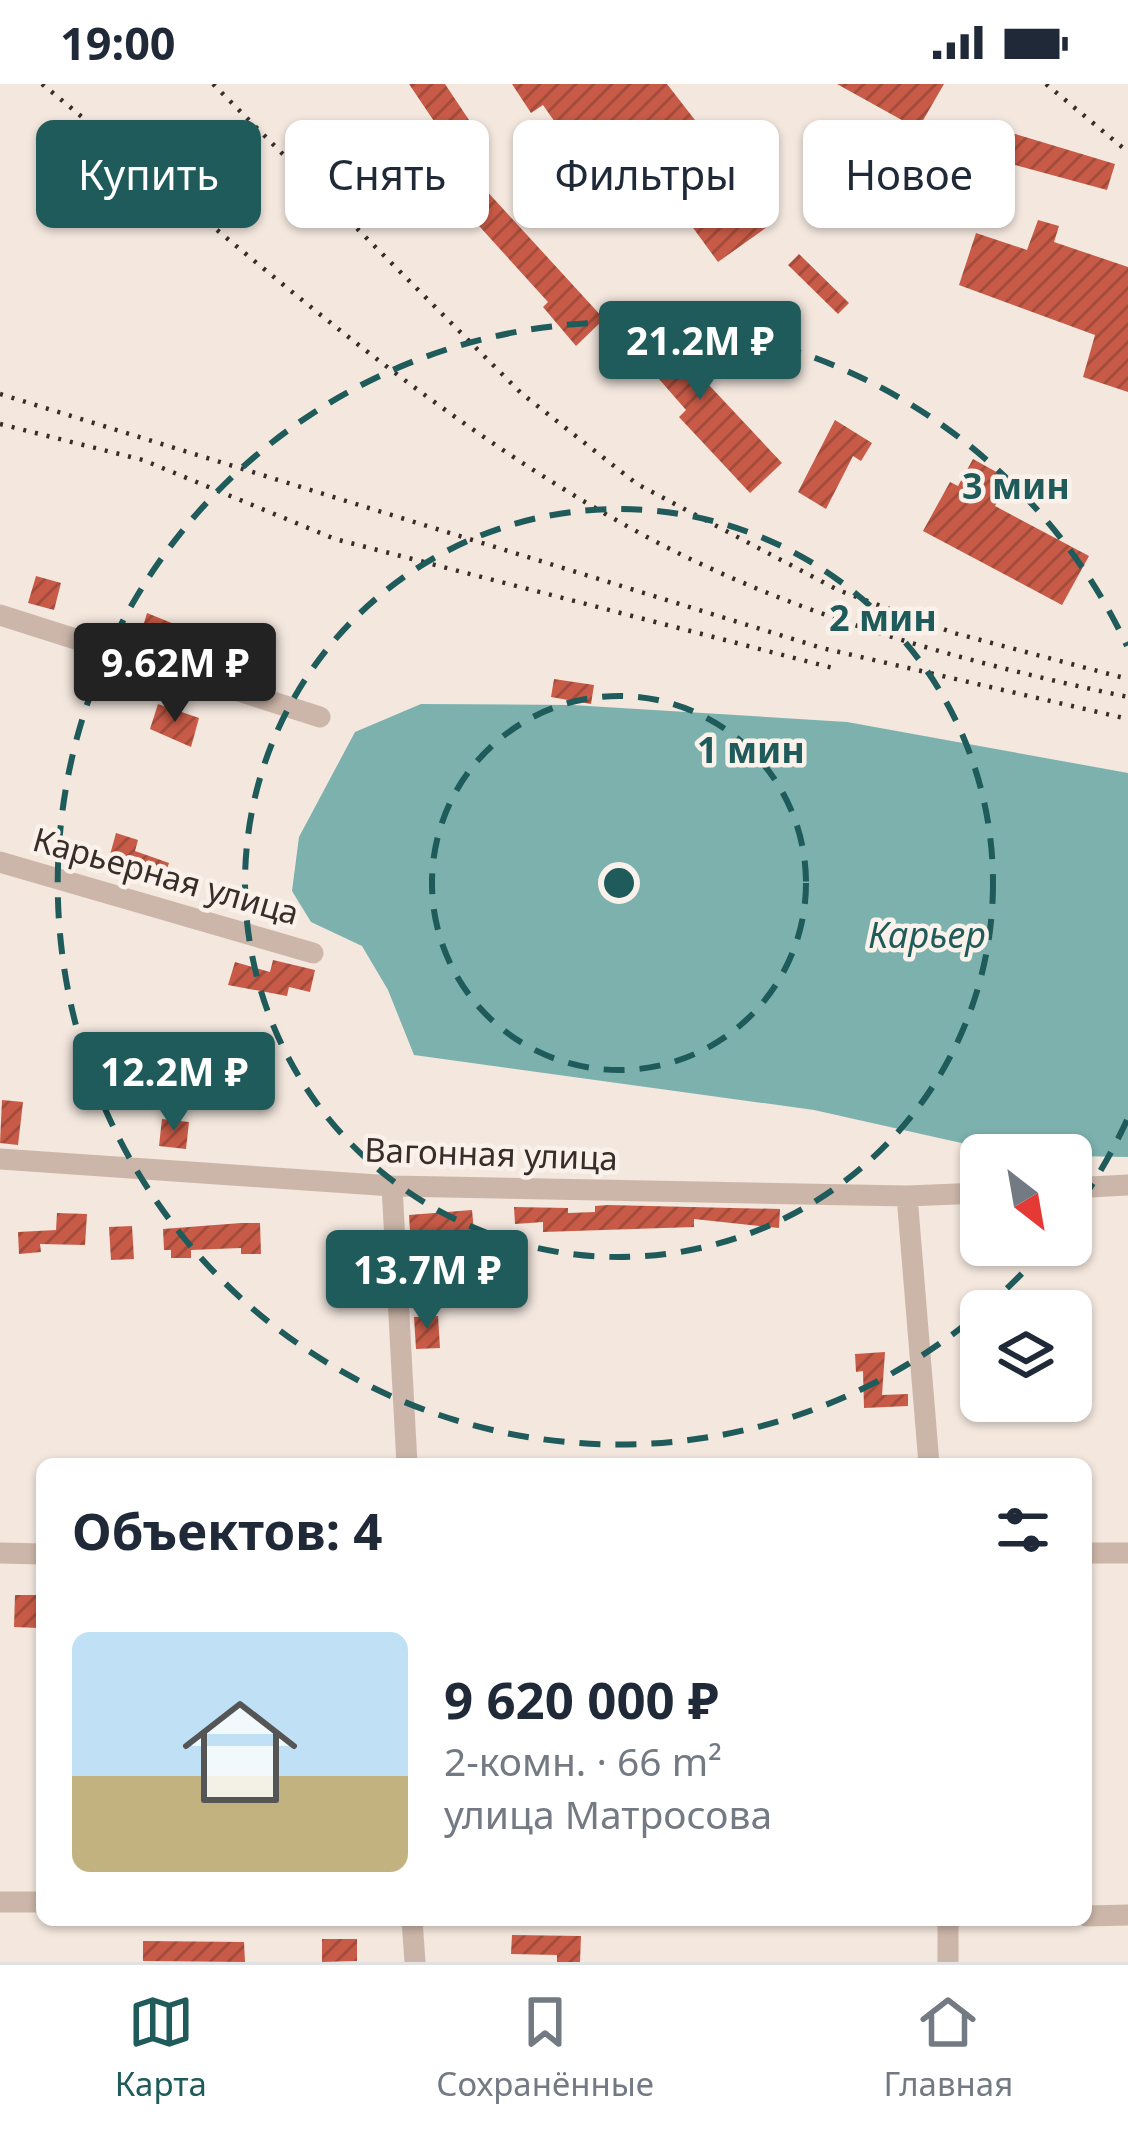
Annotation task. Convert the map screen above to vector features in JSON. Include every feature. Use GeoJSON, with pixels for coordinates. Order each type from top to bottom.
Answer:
{"type":"FeatureCollection","features":[{"type":"Feature","properties":{"kind":"street"},"geometry":{"type":"LineString","coordinates":[[1,619],[320,717]]}},
{"type":"Feature","properties":{"kind":"street","name":"Карьерная улица"},"geometry":{"type":"LineString","coordinates":[[0,862],[313,953]]}},
{"type":"Feature","properties":{"kind":"street","name":"Вагонная улица"},"geometry":{"type":"LineString","coordinates":[[0,1159],[392,1186],[960,1193]]}},
{"type":"Feature","properties":{"kind":"street"},"geometry":{"type":"LineString","coordinates":[[1092,1187],[1128,1185]]}},
{"type":"Feature","properties":{"kind":"street"},"geometry":{"type":"LineString","coordinates":[[392,1186],[407,1458]]}},
{"type":"Feature","properties":{"kind":"street"},"geometry":{"type":"LineString","coordinates":[[907,1196],[929,1458]]}},
{"type":"Feature","properties":{"kind":"street"},"geometry":{"type":"LineString","coordinates":[[0,1553],[36,1554]]}},
{"type":"Feature","properties":{"kind":"street"},"geometry":{"type":"LineString","coordinates":[[1092,1553],[1128,1553]]}},
{"type":"Feature","properties":{"kind":"street"},"geometry":{"type":"LineString","coordinates":[[0,1902],[36,1902]]}},
{"type":"Feature","properties":{"kind":"street"},"geometry":{"type":"LineString","coordinates":[[1092,1916],[1128,1916]]}},
{"type":"Feature","properties":{"kind":"street"},"geometry":{"type":"LineString","coordinates":[[412,1926],[415,1962]]}},
{"type":"Feature","properties":{"kind":"street"},"geometry":{"type":"LineString","coordinates":[[948,1926],[948,1962]]}},
{"type":"Feature","properties":{"kind":"water","name":"Карьер"},"geometry":{"type":"Polygon","coordinates":[[[421,704],[572,705],[847,722],[1128,773],[1128,1157],[1092,1156],[1092,1134],[960,1134],[960,1143],[814,1110],[414,1055],[388,990],[362,946],[311,922],[292,891],[299,837],[355,732],[421,704]]]}},
{"type":"Feature","properties":{"kind":"building"},"geometry":{"type":"Polygon","coordinates":[[[409,84],[445,84],[469,120],[433,120],[409,84]]]}},
{"type":"Feature","properties":{"kind":"building"},"geometry":{"type":"Polygon","coordinates":[[[512,84],[667,84],[695,120],[553,120],[543,105],[531,113],[512,84]]]}},
{"type":"Feature","properties":{"kind":"building"},"geometry":{"type":"Polygon","coordinates":[[[837,84],[944,84],[923,120],[902,120],[837,84]]]}},
{"type":"Feature","properties":{"kind":"building"},"geometry":{"type":"Polygon","coordinates":[[[1015,134],[1115,164],[1107,190],[1015,165],[1015,134]]]}},
{"type":"Feature","properties":{"kind":"building"},"geometry":{"type":"Polygon","coordinates":[[[489,193],[513,220],[513,228],[521,228],[604,319],[576,346],[543,307],[548,302],[481,228],[489,228],[489,193]]]}},
{"type":"Feature","properties":{"kind":"building"},"geometry":{"type":"Polygon","coordinates":[[[1038,220],[1059,226],[1054,242],[1128,267],[1128,392],[1083,377],[1095,335],[959,285],[976,233],[1027,250],[1038,220]]]}},
{"type":"Feature","properties":{"kind":"building"},"geometry":{"type":"Polygon","coordinates":[[[693,228],[766,228],[718,262],[693,228]]]}},
{"type":"Feature","properties":{"kind":"building"},"geometry":{"type":"Polygon","coordinates":[[[799,254],[849,303],[838,314],[788,265],[799,254]]]}},
{"type":"Feature","properties":{"kind":"building"},"geometry":{"type":"Polygon","coordinates":[[[633,304],[782,463],[750,493],[679,417],[686,410],[611,324],[633,304]]]}},
{"type":"Feature","properties":{"kind":"building"},"geometry":{"type":"Polygon","coordinates":[[[835,420],[872,443],[861,461],[853,456],[826,509],[798,492],[835,420]]]}},
{"type":"Feature","properties":{"kind":"building"},"geometry":{"type":"Polygon","coordinates":[[[973,459],[1009,479],[995,506],[1089,556],[1062,605],[923,531],[950,482],[958,486],[973,459]]]}},
{"type":"Feature","properties":{"kind":"building"},"geometry":{"type":"Polygon","coordinates":[[[36,576],[61,583],[54,610],[28,603],[36,576]]]}},
{"type":"Feature","properties":{"kind":"building"},"geometry":{"type":"Polygon","coordinates":[[[147,613],[189,630],[185,647],[141,633],[147,613]]]}},
{"type":"Feature","properties":{"kind":"building"},"geometry":{"type":"Polygon","coordinates":[[[554,679],[594,685],[591,704],[551,697],[554,679]]]}},
{"type":"Feature","properties":{"kind":"building"},"geometry":{"type":"Polygon","coordinates":[[[158,704],[199,718],[191,747],[150,729],[158,704]]]}},
{"type":"Feature","properties":{"kind":"building"},"geometry":{"type":"Polygon","coordinates":[[[116,833],[138,840],[135,851],[169,863],[163,880],[108,862],[116,833]]]}},
{"type":"Feature","properties":{"kind":"building"},"geometry":{"type":"Polygon","coordinates":[[[273,960],[315,970],[310,992],[289,987],[287,996],[228,985],[235,962],[270,972],[273,960]]]}},
{"type":"Feature","properties":{"kind":"building"},"geometry":{"type":"Polygon","coordinates":[[[2,1100],[23,1102],[18,1145],[0,1143],[2,1100]]]}},
{"type":"Feature","properties":{"kind":"building"},"geometry":{"type":"Polygon","coordinates":[[[162,1119],[189,1122],[186,1149],[159,1146],[162,1119]]]}},
{"type":"Feature","properties":{"kind":"building"},"geometry":{"type":"Polygon","coordinates":[[[595,1206],[780,1209],[779,1228],[694,1219],[694,1227],[543,1232],[543,1222],[515,1224],[514,1207],[568,1208],[568,1213],[595,1212],[595,1206]]]}},
{"type":"Feature","properties":{"kind":"building"},"geometry":{"type":"Polygon","coordinates":[[[472,1210],[474,1232],[410,1232],[409,1215],[472,1210]]]}},
{"type":"Feature","properties":{"kind":"building"},"geometry":{"type":"Polygon","coordinates":[[[57,1213],[87,1214],[85,1245],[40,1244],[41,1252],[19,1254],[18,1232],[56,1230],[57,1213]]]}},
{"type":"Feature","properties":{"kind":"building"},"geometry":{"type":"Polygon","coordinates":[[[260,1223],[261,1254],[241,1254],[241,1248],[191,1250],[191,1258],[171,1258],[171,1250],[164,1250],[163,1229],[260,1223]]]}},
{"type":"Feature","properties":{"kind":"building"},"geometry":{"type":"Polygon","coordinates":[[[132,1226],[134,1259],[111,1260],[109,1227],[132,1226]]]}},
{"type":"Feature","properties":{"kind":"building"},"geometry":{"type":"Polygon","coordinates":[[[438,1316],[440,1348],[416,1349],[414,1317],[438,1316]]]}},
{"type":"Feature","properties":{"kind":"building"},"geometry":{"type":"Polygon","coordinates":[[[885,1352],[882,1395],[908,1394],[908,1406],[864,1408],[863,1371],[856,1372],[855,1354],[885,1352]]]}},
{"type":"Feature","properties":{"kind":"building"},"geometry":{"type":"Polygon","coordinates":[[[15,1595],[36,1595],[36,1628],[14,1627],[15,1595]]]}},
{"type":"Feature","properties":{"kind":"building"},"geometry":{"type":"Polygon","coordinates":[[[512,1935],[581,1936],[580,1962],[557,1962],[557,1955],[511,1954],[512,1935]]]}},
{"type":"Feature","properties":{"kind":"building"},"geometry":{"type":"Polygon","coordinates":[[[322,1939],[357,1939],[357,1961],[322,1962],[322,1939]]]}},
{"type":"Feature","properties":{"kind":"building"},"geometry":{"type":"Polygon","coordinates":[[[143,1941],[244,1942],[245,1962],[143,1961],[143,1941]]]}},
{"type":"Feature","properties":{"kind":"railway"},"geometry":{"type":"LineString","coordinates":[[42,84],[344,334],[422,393],[584,502],[724,575],[837,619],[952,655],[1128,697]]}},
{"type":"Feature","properties":{"kind":"railway"},"geometry":{"type":"LineString","coordinates":[[213,84],[521,393],[637,484],[838,590],[954,633],[1128,679]]}},
{"type":"Feature","properties":{"kind":"railway"},"geometry":{"type":"LineString","coordinates":[[1046,84],[1128,152]]}},
{"type":"Feature","properties":{"kind":"railway"},"geometry":{"type":"LineString","coordinates":[[0,394],[822,648],[1128,719]]}},
{"type":"Feature","properties":{"kind":"railway"},"geometry":{"type":"LineString","coordinates":[[0,424],[143,460],[335,539],[833,668]]}}]}
